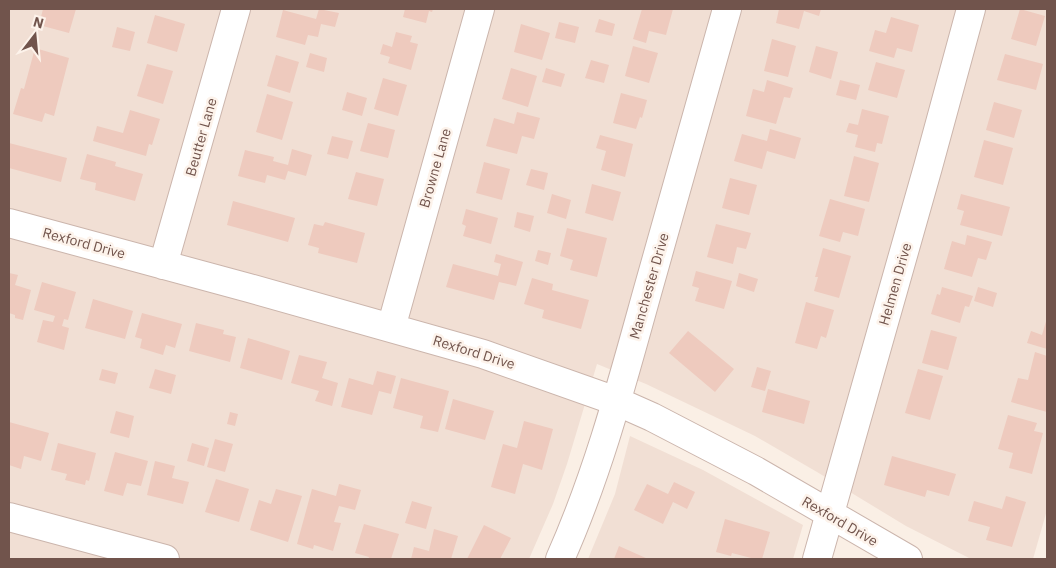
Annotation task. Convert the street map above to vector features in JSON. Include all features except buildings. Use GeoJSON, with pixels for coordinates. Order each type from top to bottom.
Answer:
{"type":"FeatureCollection","features":[{"type":"Feature","properties":{"kind":"street","name":"Beutter Lane"},"geometry":{"type":"LineString","coordinates":[[163,265],[236,9]]}},
{"type":"Feature","properties":{"kind":"street","name":"Browne Lane"},"geometry":{"type":"LineString","coordinates":[[391,328],[480,9]]}},
{"type":"Feature","properties":{"kind":"street","name":"Manchester Drive"},"geometry":{"type":"LineString","coordinates":[[560,559],[573,531],[593,476],[616,401],[727,9]]}},
{"type":"Feature","properties":{"kind":"street","name":"Helmen Drive"},"geometry":{"type":"LineString","coordinates":[[817,559],[971,9]]}},
{"type":"Feature","properties":{"kind":"street","name":"Rexford Drive"},"geometry":{"type":"LineString","coordinates":[[9,223],[483,354],[616,401],[652,417],[729,457],[908,559]]}},
{"type":"Feature","properties":{"kind":"street"},"geometry":{"type":"LineString","coordinates":[[9,517],[165,559]]}},
{"type":"Feature","properties":{"kind":"shaded area"},"geometry":{"type":"Polygon","coordinates":[[[9,9],[1047,9],[1047,510],[1033,559],[971,559],[906,526],[755,436],[646,384],[597,364],[567,464],[553,504],[529,559],[9,559],[9,9]]]}},
{"type":"Feature","properties":{"kind":"shaded area"},"geometry":{"type":"Polygon","coordinates":[[[630,436],[703,470],[803,525],[793,559],[588,559],[615,494],[630,436]]]}}]}
